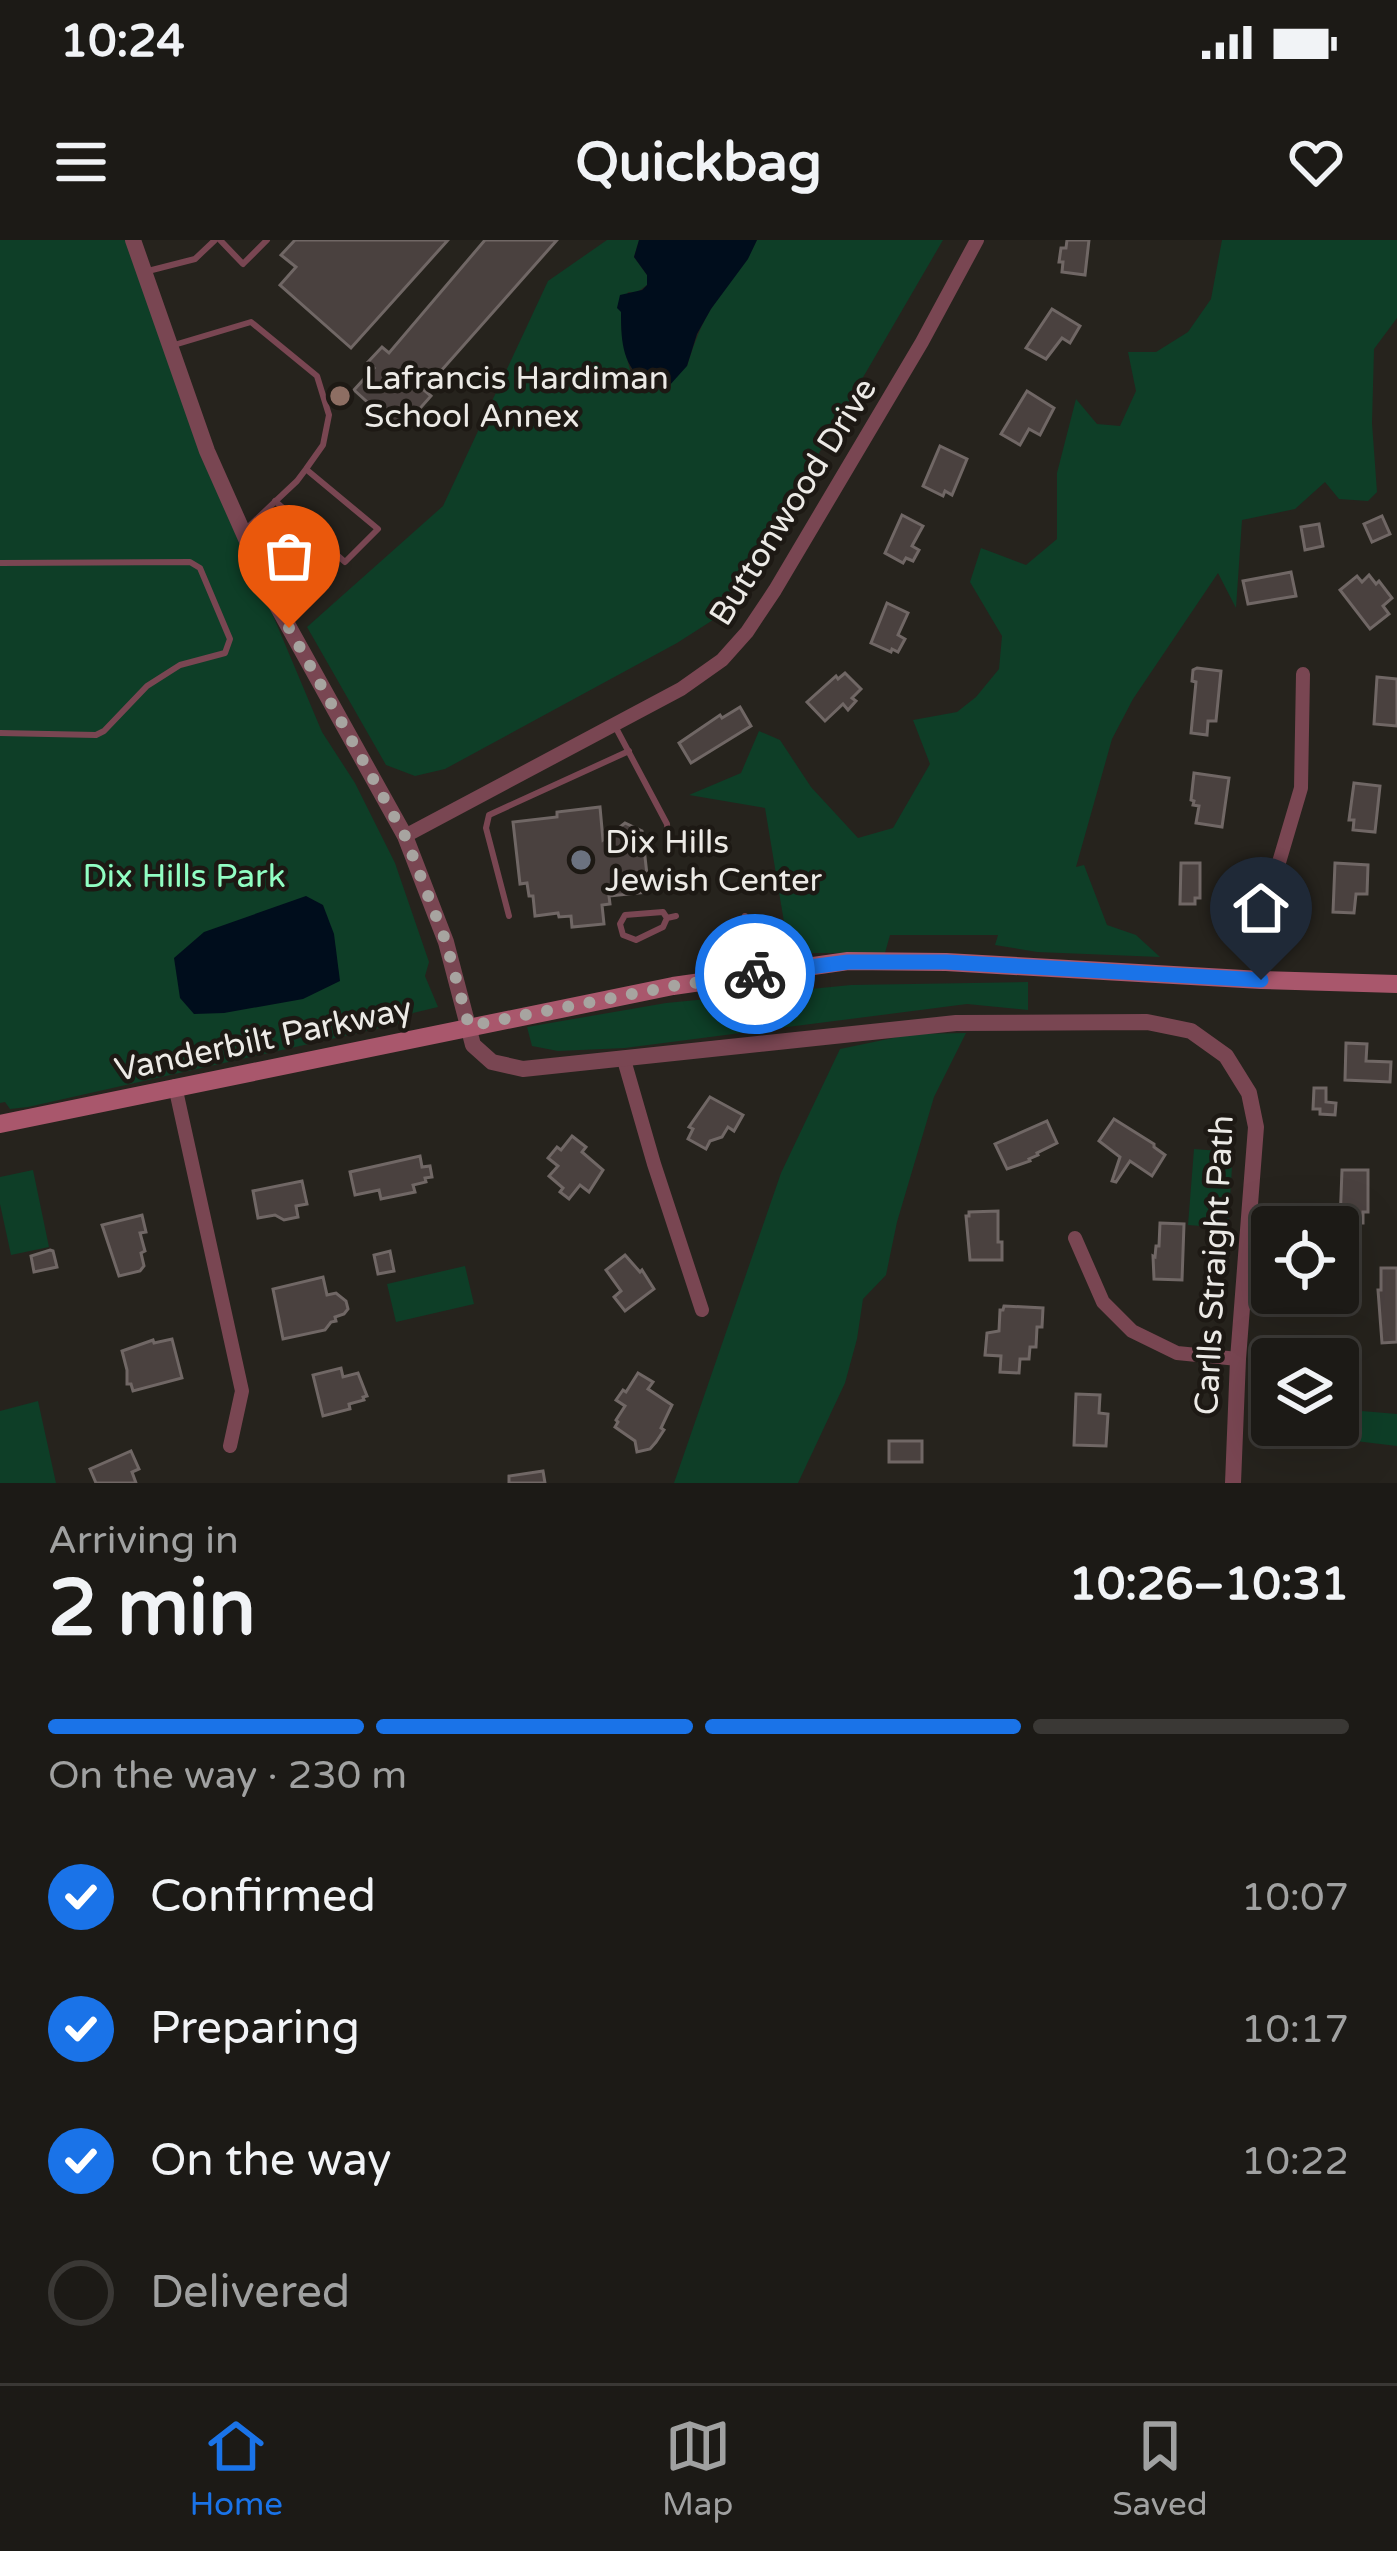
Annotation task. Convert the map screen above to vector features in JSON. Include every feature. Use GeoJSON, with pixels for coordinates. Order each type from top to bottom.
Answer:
{"type":"FeatureCollection","features":[{"type":"Feature","properties":{"kind":"main road","name":"Vanderbilt Parkway"},"geometry":{"type":"LineString","coordinates":[[0,1124],[469,1026],[716,980],[848,962],[946,962],[1397,984]]}},
{"type":"Feature","properties":{"kind":"street"},"geometry":{"type":"LineString","coordinates":[[134,240],[207,451],[271,595],[405,836],[446,942],[469,1026]]}},
{"type":"Feature","properties":{"kind":"street","name":"Buttonwood Drive"},"geometry":{"type":"LineString","coordinates":[[405,836],[615,725],[722,660],[775,590],[977,240]]}},
{"type":"Feature","properties":{"kind":"street"},"geometry":{"type":"LineString","coordinates":[[1261,980],[1272,886],[1301,788],[1303,674]]}},
{"type":"Feature","properties":{"kind":"street","name":"Carlls Straight Path"},"geometry":{"type":"LineString","coordinates":[[469,1026],[472,1045],[492,1062],[523,1069],[956,1023],[1147,1022],[1191,1031],[1226,1056],[1249,1093],[1256,1126],[1233,1483]]}},
{"type":"Feature","properties":{"kind":"street"},"geometry":{"type":"LineString","coordinates":[[624,1060],[702,1310]]}},
{"type":"Feature","properties":{"kind":"street"},"geometry":{"type":"LineString","coordinates":[[176,1086],[242,1391],[230,1446]]}},
{"type":"Feature","properties":{"kind":"street"},"geometry":{"type":"LineString","coordinates":[[1075,1238],[1103,1302],[1132,1331],[1177,1353],[1238,1359]]}},
{"type":"Feature","properties":{"kind":"lane"},"geometry":{"type":"LineString","coordinates":[[144,272],[195,259],[217,240],[243,264],[267,240]]}},
{"type":"Feature","properties":{"kind":"lane"},"geometry":{"type":"LineString","coordinates":[[170,347],[250,322],[316,376],[329,415],[323,445],[243,532]]}},
{"type":"Feature","properties":{"kind":"lane"},"geometry":{"type":"LineString","coordinates":[[275,501],[345,562],[378,529],[305,469]]}},
{"type":"Feature","properties":{"kind":"lane"},"geometry":{"type":"LineString","coordinates":[[0,562],[190,562],[200,568],[230,639],[225,653],[179,665],[147,686],[96,735],[0,733]]}},
{"type":"Feature","properties":{"kind":"lane"},"geometry":{"type":"LineString","coordinates":[[615,725],[667,824],[668,836]]}},
{"type":"Feature","properties":{"kind":"lane"},"geometry":{"type":"LineString","coordinates":[[509,916],[486,828],[489,815],[629,751]]}},
{"type":"Feature","properties":{"kind":"lane"},"geometry":{"type":"LineString","coordinates":[[663,912],[672,917],[636,940],[623,935],[620,924],[625,915],[663,912]]}},
{"type":"Feature","properties":{"kind":"lane"},"geometry":{"type":"LineString","coordinates":[[716,980],[746,939],[745,916]]}},
{"type":"Feature","properties":{"kind":"lane"},"geometry":{"type":"LineString","coordinates":[[746,939],[764,958],[791,969]]}},
{"type":"Feature","properties":{"kind":"green space","name":"Dix Hills Park"},"geometry":{"type":"Polygon","coordinates":[[[0,240],[127,240],[322,732],[355,783],[395,863],[429,962],[425,976],[438,1007],[413,1013],[407,1022],[28,1107],[10,1109],[0,1103],[0,240]]]}},
{"type":"Feature","properties":{"kind":"green space"},"geometry":{"type":"Polygon","coordinates":[[[607,240],[639,240],[634,257],[647,275],[647,285],[636,293],[628,292],[623,313],[630,370],[687,366],[709,312],[757,240],[943,240],[727,611],[445,769],[415,776],[386,765],[307,627],[443,506],[548,281],[607,240]]]}},
{"type":"Feature","properties":{"kind":"green space"},"geometry":{"type":"Polygon","coordinates":[[[1222,240],[1397,240],[1397,318],[1374,349],[1377,492],[1368,501],[1339,499],[1325,482],[1295,509],[1242,520],[1236,608],[1218,573],[1133,699],[1112,739],[1076,867],[1084,865],[1107,925],[1136,935],[1160,957],[1037,952],[995,945],[998,935],[890,935],[885,953],[808,953],[788,946],[765,808],[689,795],[741,773],[759,731],[780,740],[811,787],[858,838],[893,828],[930,764],[913,720],[957,712],[999,669],[1002,636],[970,582],[981,548],[1026,565],[1057,539],[1057,473],[1076,399],[1097,424],[1120,426],[1136,391],[1128,352],[1156,352],[1188,332],[1211,299],[1222,240]]]}},
{"type":"Feature","properties":{"kind":"green space"},"geometry":{"type":"Polygon","coordinates":[[[1028,982],[1028,1010],[967,1004],[625,1048],[558,1051],[532,1046],[527,1027],[666,1003],[851,985],[1028,982]]]}},
{"type":"Feature","properties":{"kind":"green space"},"geometry":{"type":"Polygon","coordinates":[[[966,1033],[934,1097],[886,1275],[863,1299],[845,1383],[798,1483],[674,1483],[781,1173],[840,1049],[912,1034],[966,1033]]]}},
{"type":"Feature","properties":{"kind":"green space"},"geometry":{"type":"Polygon","coordinates":[[[1194,1149],[1233,1152],[1228,1228],[1188,1225],[1194,1149]]]}},
{"type":"Feature","properties":{"kind":"green space"},"geometry":{"type":"Polygon","coordinates":[[[33,1170],[49,1247],[11,1255],[0,1204],[0,1177],[33,1170]]]}},
{"type":"Feature","properties":{"kind":"green space"},"geometry":{"type":"Polygon","coordinates":[[[465,1266],[474,1304],[396,1322],[387,1284],[465,1266]]]}},
{"type":"Feature","properties":{"kind":"green space"},"geometry":{"type":"Polygon","coordinates":[[[38,1401],[56,1483],[0,1483],[0,1411],[38,1401]]]}},
{"type":"Feature","properties":{"kind":"green space"},"geometry":{"type":"Polygon","coordinates":[[[1359,1411],[1397,1414],[1397,1446],[1359,1441],[1359,1411]]]}},
{"type":"Feature","properties":{"kind":"water"},"geometry":{"type":"Polygon","coordinates":[[[639,240],[757,240],[697,334],[687,366],[669,386],[648,387],[628,362],[623,345],[617,308],[620,295],[647,285],[647,275],[634,257],[639,240]]]}},
{"type":"Feature","properties":{"kind":"water"},"geometry":{"type":"Polygon","coordinates":[[[306,896],[323,905],[334,934],[340,981],[303,999],[194,1014],[180,998],[174,958],[204,932],[306,896]]]}},
{"type":"Feature","properties":{"kind":"building"},"geometry":{"type":"Polygon","coordinates":[[[295,240],[448,240],[351,348],[280,285],[296,267],[281,255],[295,240]]]}},
{"type":"Feature","properties":{"kind":"building"},"geometry":{"type":"Polygon","coordinates":[[[485,240],[557,240],[424,390],[431,396],[395,427],[354,390],[374,368],[368,362],[382,347],[389,353],[485,240]]]}},
{"type":"Feature","properties":{"kind":"building"},"geometry":{"type":"Polygon","coordinates":[[[1067,240],[1089,240],[1085,275],[1062,272],[1061,248],[1066,248],[1067,240]]]}},
{"type":"Feature","properties":{"kind":"building"},"geometry":{"type":"Polygon","coordinates":[[[1052,309],[1080,326],[1070,343],[1062,338],[1046,359],[1026,348],[1052,309]]]}},
{"type":"Feature","properties":{"kind":"building"},"geometry":{"type":"Polygon","coordinates":[[[1027,391],[1054,408],[1040,435],[1029,429],[1020,445],[1001,434],[1027,391]]]}},
{"type":"Feature","properties":{"kind":"building"},"geometry":{"type":"Polygon","coordinates":[[[940,446],[967,459],[952,495],[945,491],[943,496],[923,486],[940,446]]]}},
{"type":"Feature","properties":{"kind":"building"},"geometry":{"type":"Polygon","coordinates":[[[902,515],[923,526],[912,546],[919,550],[913,561],[906,558],[903,563],[885,553],[902,515]]]}},
{"type":"Feature","properties":{"kind":"building"},"geometry":{"type":"Polygon","coordinates":[[[1382,516],[1390,534],[1372,542],[1364,524],[1382,516]]]}},
{"type":"Feature","properties":{"kind":"building"},"geometry":{"type":"Polygon","coordinates":[[[1319,524],[1323,546],[1305,550],[1301,527],[1319,524]]]}},
{"type":"Feature","properties":{"kind":"building"},"geometry":{"type":"Polygon","coordinates":[[[1291,572],[1296,596],[1248,604],[1243,581],[1291,572]]]}},
{"type":"Feature","properties":{"kind":"building"},"geometry":{"type":"Polygon","coordinates":[[[1369,575],[1392,598],[1383,606],[1389,614],[1370,629],[1340,590],[1357,576],[1362,582],[1369,575]]]}},
{"type":"Feature","properties":{"kind":"building"},"geometry":{"type":"Polygon","coordinates":[[[887,603],[908,613],[898,635],[905,639],[898,652],[871,643],[887,603]]]}},
{"type":"Feature","properties":{"kind":"building"},"geometry":{"type":"Polygon","coordinates":[[[1193,670],[1221,671],[1216,721],[1208,721],[1207,735],[1191,733],[1193,670]]]}},
{"type":"Feature","properties":{"kind":"building"},"geometry":{"type":"Polygon","coordinates":[[[845,673],[861,689],[852,698],[856,701],[848,710],[843,704],[825,721],[807,702],[845,673]]]}},
{"type":"Feature","properties":{"kind":"building"},"geometry":{"type":"Polygon","coordinates":[[[1377,677],[1397,679],[1397,726],[1374,724],[1377,677]]]}},
{"type":"Feature","properties":{"kind":"building"},"geometry":{"type":"Polygon","coordinates":[[[740,707],[751,726],[691,763],[679,743],[740,707]]]}},
{"type":"Feature","properties":{"kind":"building"},"geometry":{"type":"Polygon","coordinates":[[[1194,773],[1229,778],[1222,827],[1196,823],[1199,806],[1191,800],[1194,773]]]}},
{"type":"Feature","properties":{"kind":"building"},"geometry":{"type":"Polygon","coordinates":[[[1354,783],[1380,786],[1375,832],[1353,830],[1354,820],[1349,820],[1354,783]]]}},
{"type":"Feature","properties":{"kind":"building","name":"Dix Hills Jewish Center"},"geometry":{"type":"Polygon","coordinates":[[[600,807],[603,840],[625,823],[642,831],[649,892],[609,896],[610,904],[602,905],[604,924],[572,927],[571,916],[535,916],[527,883],[520,884],[513,822],[600,807]]]}},
{"type":"Feature","properties":{"kind":"building"},"geometry":{"type":"Polygon","coordinates":[[[1181,863],[1200,863],[1200,898],[1195,898],[1195,904],[1180,904],[1181,863]]]}},
{"type":"Feature","properties":{"kind":"building"},"geometry":{"type":"Polygon","coordinates":[[[1335,863],[1368,865],[1367,894],[1356,894],[1354,913],[1333,912],[1335,863]]]}},
{"type":"Feature","properties":{"kind":"building"},"geometry":{"type":"Polygon","coordinates":[[[1346,1043],[1367,1044],[1366,1061],[1391,1062],[1390,1082],[1345,1080],[1346,1043]]]}},
{"type":"Feature","properties":{"kind":"building"},"geometry":{"type":"Polygon","coordinates":[[[1314,1088],[1326,1088],[1326,1102],[1336,1103],[1335,1115],[1313,1109],[1314,1088]]]}},
{"type":"Feature","properties":{"kind":"building"},"geometry":{"type":"Polygon","coordinates":[[[710,1097],[743,1115],[734,1131],[728,1127],[706,1149],[688,1139],[693,1129],[689,1127],[710,1097]]]}},
{"type":"Feature","properties":{"kind":"building"},"geometry":{"type":"Polygon","coordinates":[[[1114,1119],[1165,1155],[1152,1176],[1130,1161],[1116,1182],[1112,1181],[1120,1157],[1099,1141],[1114,1119]]]}},
{"type":"Feature","properties":{"kind":"building"},"geometry":{"type":"Polygon","coordinates":[[[1047,1121],[1057,1143],[1007,1169],[995,1144],[1047,1121]]]}},
{"type":"Feature","properties":{"kind":"building"},"geometry":{"type":"Polygon","coordinates":[[[572,1136],[603,1170],[589,1192],[580,1185],[569,1199],[549,1176],[558,1166],[548,1158],[572,1136]]]}},
{"type":"Feature","properties":{"kind":"building"},"geometry":{"type":"Polygon","coordinates":[[[420,1156],[422,1167],[430,1166],[432,1177],[413,1185],[415,1192],[381,1199],[379,1190],[355,1195],[350,1172],[420,1156]]]}},
{"type":"Feature","properties":{"kind":"building"},"geometry":{"type":"Polygon","coordinates":[[[1342,1170],[1368,1170],[1368,1212],[1363,1212],[1363,1223],[1359,1223],[1359,1206],[1341,1206],[1342,1170]]]}},
{"type":"Feature","properties":{"kind":"building"},"geometry":{"type":"Polygon","coordinates":[[[302,1181],[307,1204],[296,1206],[298,1217],[258,1218],[253,1191],[302,1181]]]}},
{"type":"Feature","properties":{"kind":"building"},"geometry":{"type":"Polygon","coordinates":[[[998,1211],[1002,1260],[970,1260],[966,1216],[998,1211]]]}},
{"type":"Feature","properties":{"kind":"building"},"geometry":{"type":"Polygon","coordinates":[[[142,1215],[144,1266],[119,1276],[102,1225],[142,1215]]]}},
{"type":"Feature","properties":{"kind":"building"},"geometry":{"type":"Polygon","coordinates":[[[1160,1223],[1184,1224],[1182,1280],[1154,1279],[1160,1223]]]}},
{"type":"Feature","properties":{"kind":"building"},"geometry":{"type":"Polygon","coordinates":[[[50,1250],[57,1267],[34,1272],[31,1256],[50,1250]]]}},
{"type":"Feature","properties":{"kind":"building"},"geometry":{"type":"Polygon","coordinates":[[[390,1251],[394,1271],[378,1274],[374,1255],[390,1251]]]}},
{"type":"Feature","properties":{"kind":"building"},"geometry":{"type":"Polygon","coordinates":[[[625,1255],[654,1289],[625,1311],[614,1297],[621,1291],[606,1270],[625,1255]]]}},
{"type":"Feature","properties":{"kind":"building"},"geometry":{"type":"Polygon","coordinates":[[[1381,1268],[1397,1268],[1397,1342],[1382,1343],[1381,1268]]]}},
{"type":"Feature","properties":{"kind":"building"},"geometry":{"type":"Polygon","coordinates":[[[323,1277],[327,1295],[336,1293],[348,1309],[325,1330],[283,1339],[273,1289],[323,1277]]]}},
{"type":"Feature","properties":{"kind":"building"},"geometry":{"type":"Polygon","coordinates":[[[1004,1306],[1043,1308],[1036,1347],[1030,1347],[1029,1359],[1020,1359],[1019,1373],[1000,1372],[1001,1356],[985,1355],[987,1333],[999,1331],[1004,1306]]]}},
{"type":"Feature","properties":{"kind":"building"},"geometry":{"type":"Polygon","coordinates":[[[172,1339],[182,1378],[133,1391],[127,1384],[122,1351],[172,1339]]]}},
{"type":"Feature","properties":{"kind":"building"},"geometry":{"type":"Polygon","coordinates":[[[341,1368],[343,1377],[358,1373],[367,1396],[349,1404],[350,1409],[323,1416],[313,1375],[341,1368]]]}},
{"type":"Feature","properties":{"kind":"building"},"geometry":{"type":"Polygon","coordinates":[[[638,1373],[653,1382],[648,1389],[672,1405],[656,1442],[637,1452],[635,1441],[615,1427],[625,1406],[616,1400],[638,1373]]]}},
{"type":"Feature","properties":{"kind":"building"},"geometry":{"type":"Polygon","coordinates":[[[1076,1394],[1100,1395],[1099,1413],[1108,1414],[1106,1446],[1074,1445],[1076,1394]]]}},
{"type":"Feature","properties":{"kind":"building"},"geometry":{"type":"Polygon","coordinates":[[[889,1441],[922,1441],[922,1462],[889,1462],[889,1441]]]}},
{"type":"Feature","properties":{"kind":"building"},"geometry":{"type":"Polygon","coordinates":[[[131,1451],[139,1469],[132,1472],[136,1483],[96,1483],[90,1469],[131,1451]]]}},
{"type":"Feature","properties":{"kind":"building"},"geometry":{"type":"Polygon","coordinates":[[[543,1471],[545,1483],[509,1483],[509,1476],[543,1471]]]}},
{"type":"Feature","properties":{"kind":"way so far"},"geometry":{"type":"LineString","coordinates":[[289,628],[405,836],[446,942],[469,1026],[755,974]]}},
{"type":"Feature","properties":{"kind":"place","name":"Lafrancis Hardiman School Annex"},"geometry":{"type":"Point","coordinates":[340,396]}},
{"type":"Feature","properties":{"kind":"place","name":"Dix Hills Jewish Center"},"geometry":{"type":"Point","coordinates":[581,860]}},
{"type":"Feature","properties":{"kind":"route"},"geometry":{"type":"LineString","coordinates":[[755,974],[848,962],[946,962],[1261,980]]}}]}
